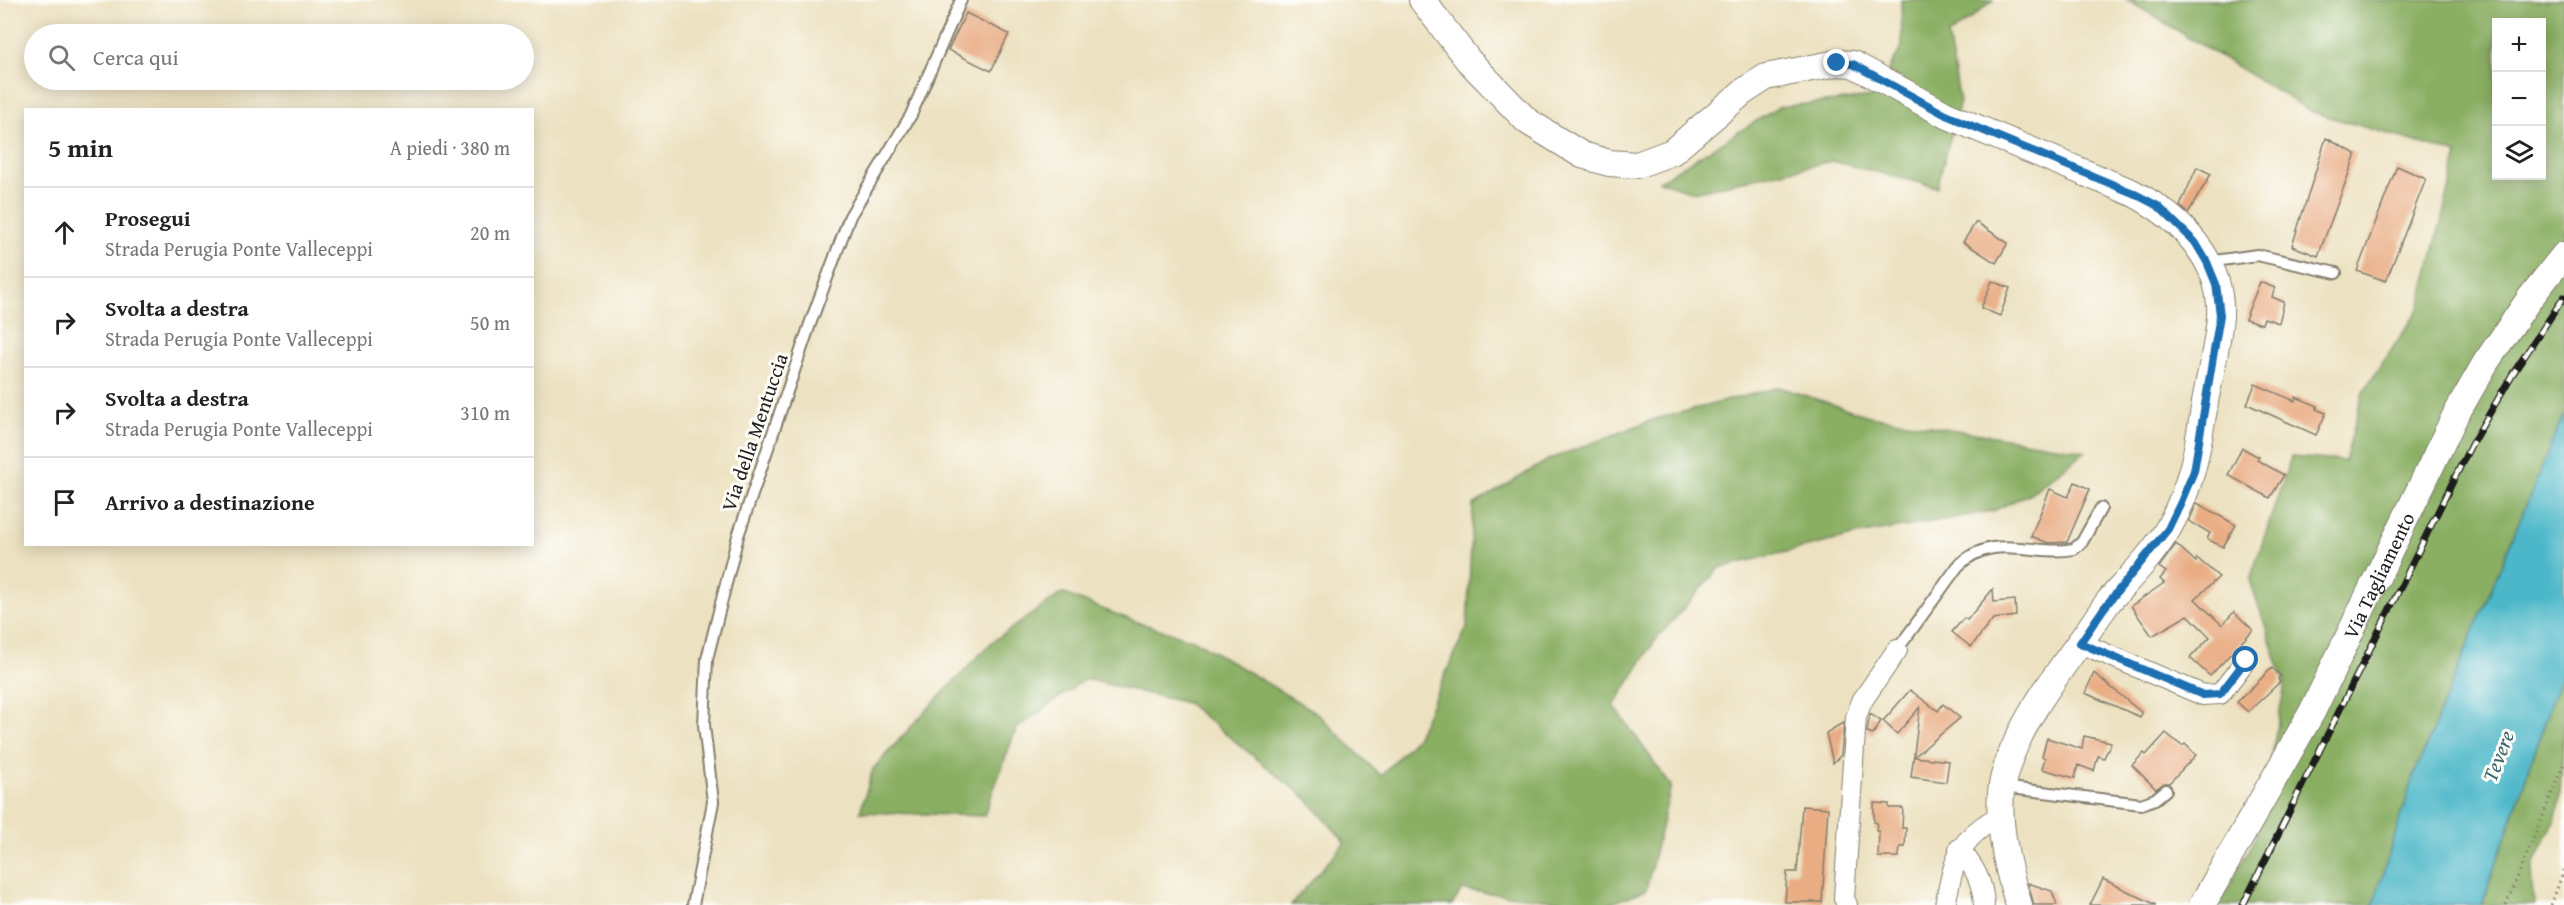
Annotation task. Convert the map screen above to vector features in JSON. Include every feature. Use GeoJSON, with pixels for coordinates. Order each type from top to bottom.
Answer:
{"type":"FeatureCollection","features":[{"type":"Feature","properties":{"kind":"street"},"geometry":{"type":"LineString","coordinates":[[1422,0],[1468,60],[1527,121],[1582,155],[1609,163],[1637,165],[1672,152],[1743,92],[1766,77],[1837,63],[1853,64],[1946,115],[2133,193],[2158,206],[2195,242],[2216,284],[2220,315],[2194,471],[2168,529],[2104,608],[2037,707],[2004,774],[1999,800],[2000,816],[2019,905]]}},
{"type":"Feature","properties":{"kind":"street","name":"Via Tagliamento"},"geometry":{"type":"LineString","coordinates":[[2202,905],[2312,712],[2455,416],[2492,353],[2529,298],[2564,255]]}},
{"type":"Feature","properties":{"kind":"street"},"geometry":{"type":"LineString","coordinates":[[2080,643],[2203,695],[2220,694],[2246,660]]}},
{"type":"Feature","properties":{"kind":"street"},"geometry":{"type":"LineString","coordinates":[[1847,905],[1844,898],[1856,717],[1862,701],[1897,650]]}},
{"type":"Feature","properties":{"kind":"street"},"geometry":{"type":"LineString","coordinates":[[1945,905],[1953,864],[1959,849],[1987,823],[2000,816]]}},
{"type":"Feature","properties":{"kind":"street"},"geometry":{"type":"LineString","coordinates":[[1959,849],[1971,862],[1980,880],[1984,905]]}},
{"type":"Feature","properties":{"kind":"lane","name":"Via della Mentuccia"},"geometry":{"type":"LineString","coordinates":[[693,905],[713,802],[704,725],[707,659],[738,536],[810,324],[850,216],[911,115],[961,0]]}},
{"type":"Feature","properties":{"kind":"lane"},"geometry":{"type":"LineString","coordinates":[[2207,262],[2257,255],[2336,273]]}},
{"type":"Feature","properties":{"kind":"lane"},"geometry":{"type":"LineString","coordinates":[[1897,650],[1967,557],[1986,549],[2006,546],[2074,549],[2082,542],[2101,508]]}},
{"type":"Feature","properties":{"kind":"lane"},"geometry":{"type":"LineString","coordinates":[[2002,787],[2141,804],[2155,799],[2166,790]]}},
{"type":"Feature","properties":{"kind":"path"},"geometry":{"type":"LineString","coordinates":[[2506,905],[2564,764]]}},
{"type":"Feature","properties":{"kind":"path"},"geometry":{"type":"LineString","coordinates":[[2551,905],[2564,870]]}},
{"type":"Feature","properties":{"kind":"green space"},"geometry":{"type":"Polygon","coordinates":[[[1901,0],[1994,0],[1948,36],[1960,102],[1937,187],[1832,161],[1693,192],[1659,181],[1779,107],[1873,97],[1902,47],[1901,0]]]}},
{"type":"Feature","properties":{"kind":"green space"},"geometry":{"type":"Polygon","coordinates":[[[2127,0],[2564,0],[2564,414],[2416,771],[2374,905],[2218,905],[2256,837],[2285,685],[2250,580],[2291,457],[2345,461],[2363,392],[2419,309],[2458,154],[2312,112],[2127,0]]]}},
{"type":"Feature","properties":{"kind":"green space"},"geometry":{"type":"Polygon","coordinates":[[[1779,387],[1869,416],[2086,451],[2031,493],[1993,511],[1857,535],[1719,568],[1654,642],[1614,706],[1671,786],[1646,890],[1607,905],[1462,890],[1452,905],[1291,905],[1345,842],[1307,799],[1187,703],[1085,679],[1016,729],[984,816],[860,812],[873,769],[919,718],[992,642],[1062,593],[1131,620],[1196,641],[1317,713],[1381,776],[1416,738],[1467,627],[1473,505],[1548,460],[1652,420],[1779,387]]]}},
{"type":"Feature","properties":{"kind":"green space"},"geometry":{"type":"Polygon","coordinates":[[[2564,667],[2563,742],[2559,798],[2557,814],[2533,867],[2532,891],[2536,905],[2482,905],[2564,667]]]}},
{"type":"Feature","properties":{"kind":"water","name":"Tevere"},"geometry":{"type":"Polygon","coordinates":[[[2564,414],[2564,667],[2482,905],[2373,905],[2412,780],[2564,414]]]}},
{"type":"Feature","properties":{"kind":"building"},"geometry":{"type":"Polygon","coordinates":[[[966,13],[1009,34],[991,71],[948,50],[966,13]]]}},
{"type":"Feature","properties":{"kind":"building"},"geometry":{"type":"Polygon","coordinates":[[[2326,138],[2356,154],[2318,256],[2292,246],[2326,138]]]}},
{"type":"Feature","properties":{"kind":"building"},"geometry":{"type":"Polygon","coordinates":[[[2397,166],[2426,179],[2386,281],[2357,271],[2397,166]]]}},
{"type":"Feature","properties":{"kind":"building"},"geometry":{"type":"Polygon","coordinates":[[[2197,167],[2211,174],[2188,213],[2180,206],[2197,167]]]}},
{"type":"Feature","properties":{"kind":"building"},"geometry":{"type":"Polygon","coordinates":[[[1976,222],[2008,243],[1996,263],[1963,242],[1976,222]]]}},
{"type":"Feature","properties":{"kind":"building"},"geometry":{"type":"Polygon","coordinates":[[[1992,281],[2010,288],[2000,316],[1981,308],[1992,281]]]}},
{"type":"Feature","properties":{"kind":"building"},"geometry":{"type":"Polygon","coordinates":[[[2260,282],[2275,288],[2272,297],[2284,302],[2279,323],[2264,318],[2262,324],[2245,319],[2260,282]]]}},
{"type":"Feature","properties":{"kind":"building"},"geometry":{"type":"Polygon","coordinates":[[[2255,384],[2295,401],[2296,397],[2318,406],[2316,409],[2326,413],[2316,435],[2247,404],[2255,384]]]}},
{"type":"Feature","properties":{"kind":"building"},"geometry":{"type":"Polygon","coordinates":[[[2242,448],[2259,457],[2257,460],[2284,475],[2270,498],[2228,475],[2242,448]]]}},
{"type":"Feature","properties":{"kind":"building"},"geometry":{"type":"Polygon","coordinates":[[[2075,482],[2090,489],[2067,542],[2048,543],[2031,536],[2050,489],[2068,497],[2075,482]]]}},
{"type":"Feature","properties":{"kind":"building"},"geometry":{"type":"Polygon","coordinates":[[[2197,503],[2236,525],[2223,547],[2207,539],[2210,533],[2189,521],[2197,503]]]}},
{"type":"Feature","properties":{"kind":"building"},"geometry":{"type":"Polygon","coordinates":[[[2176,544],[2196,562],[2197,558],[2219,577],[2195,599],[2222,625],[2234,612],[2253,630],[2210,676],[2190,658],[2210,637],[2188,615],[2152,636],[2131,606],[2164,583],[2160,579],[2166,572],[2159,567],[2176,544]]]}},
{"type":"Feature","properties":{"kind":"building"},"geometry":{"type":"Polygon","coordinates":[[[1993,589],[1994,602],[2015,600],[2016,616],[1993,619],[1971,647],[1952,632],[1964,618],[1967,620],[1993,589]]]}},
{"type":"Feature","properties":{"kind":"building"},"geometry":{"type":"Polygon","coordinates":[[[2272,668],[2281,676],[2278,679],[2280,682],[2248,712],[2237,702],[2272,668]]]}},
{"type":"Feature","properties":{"kind":"building"},"geometry":{"type":"Polygon","coordinates":[[[2094,673],[2142,713],[2140,717],[2085,693],[2094,673]]]}},
{"type":"Feature","properties":{"kind":"building"},"geometry":{"type":"Polygon","coordinates":[[[1910,690],[1938,711],[1943,704],[1960,718],[1914,757],[1949,761],[1946,782],[1911,777],[1920,707],[1897,734],[1883,721],[1910,690]]]}},
{"type":"Feature","properties":{"kind":"building"},"geometry":{"type":"Polygon","coordinates":[[[1870,714],[1881,721],[1873,734],[1867,732],[1870,714]]]}},
{"type":"Feature","properties":{"kind":"building"},"geometry":{"type":"Polygon","coordinates":[[[1844,722],[1841,755],[1833,763],[1826,733],[1844,722]]]}},
{"type":"Feature","properties":{"kind":"building"},"geometry":{"type":"Polygon","coordinates":[[[2166,733],[2182,746],[2185,744],[2196,755],[2169,783],[2164,783],[2156,789],[2132,765],[2144,753],[2146,755],[2166,733]]]}},
{"type":"Feature","properties":{"kind":"building"},"geometry":{"type":"Polygon","coordinates":[[[2084,736],[2111,742],[2104,758],[2098,756],[2094,771],[2078,765],[2075,778],[2042,769],[2045,758],[2042,756],[2047,738],[2082,749],[2084,736]]]}},
{"type":"Feature","properties":{"kind":"building"},"geometry":{"type":"Polygon","coordinates":[[[1874,803],[1889,804],[1889,808],[1903,808],[1902,828],[1906,828],[1905,847],[1900,847],[1899,857],[1878,857],[1879,831],[1876,831],[1877,823],[1874,822],[1874,803]]]}},
{"type":"Feature","properties":{"kind":"building"},"geometry":{"type":"Polygon","coordinates":[[[1802,806],[1828,808],[1822,902],[1785,902],[1787,872],[1797,872],[1802,806]]]}},
{"type":"Feature","properties":{"kind":"building"},"geometry":{"type":"Polygon","coordinates":[[[2103,879],[2156,905],[2090,905],[2103,879]]]}},
{"type":"Feature","properties":{"kind":"building"},"geometry":{"type":"Polygon","coordinates":[[[2028,883],[2052,891],[2057,905],[2034,905],[2028,883]]]}},
{"type":"Feature","properties":{"kind":"railway"},"geometry":{"type":"LineString","coordinates":[[2243,905],[2471,445],[2512,375],[2564,297]]}},
{"type":"Feature","properties":{"kind":"route"},"geometry":{"type":"LineString","coordinates":[[1837,63],[1853,64],[1946,115],[2133,193],[2158,206],[2195,242],[2216,284],[2220,315],[2194,471],[2168,529],[2104,608],[2080,643],[2203,695],[2220,694],[2246,660]]}}]}
